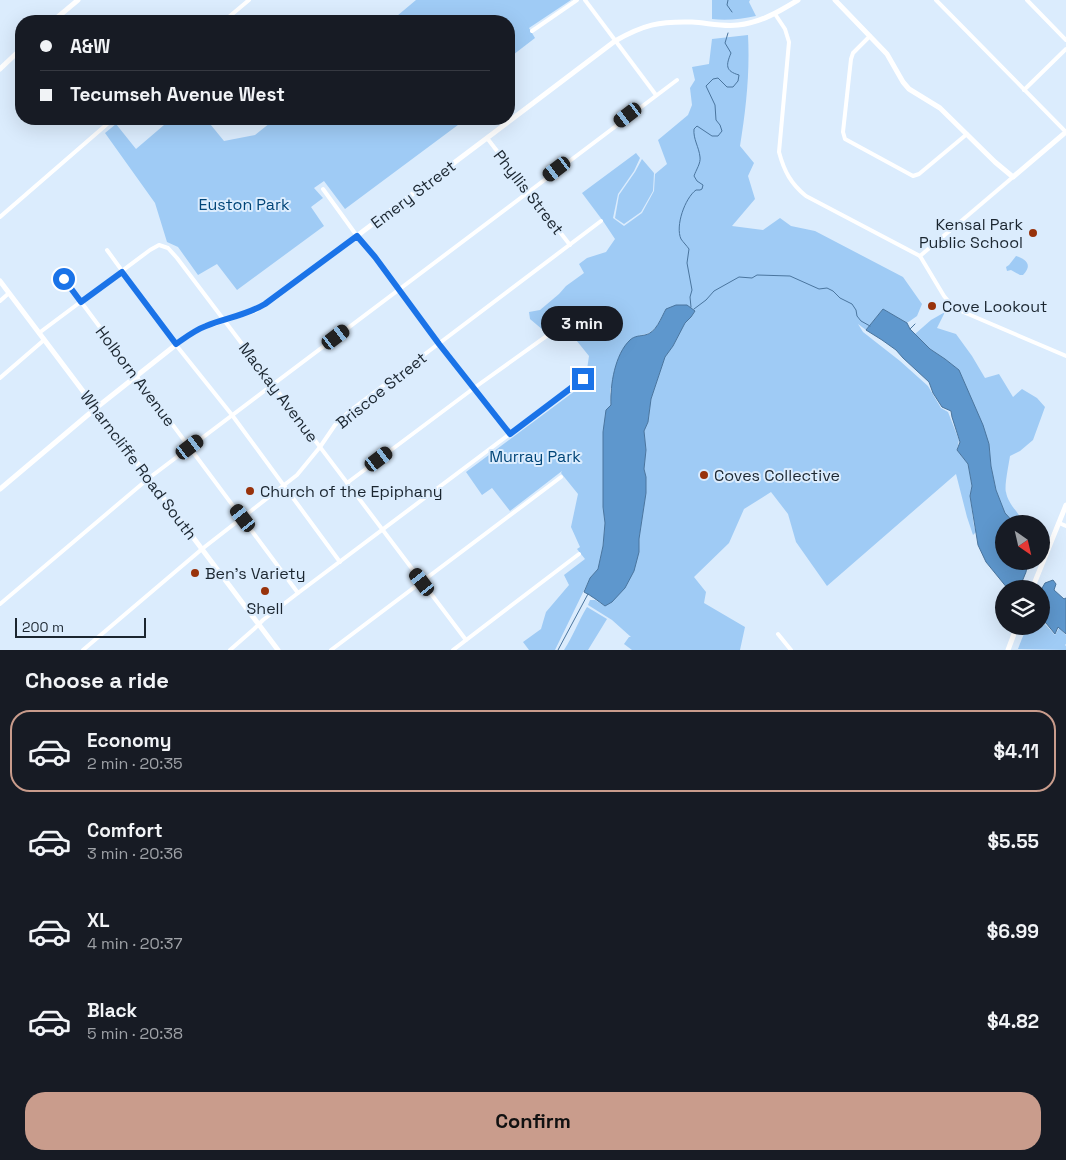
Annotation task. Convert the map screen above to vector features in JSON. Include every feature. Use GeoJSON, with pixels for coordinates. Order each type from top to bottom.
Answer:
{"type":"FeatureCollection","features":[{"type":"Feature","properties":{"kind":"street"},"geometry":{"type":"LineString","coordinates":[[60,15],[78,0]]}},
{"type":"Feature","properties":{"kind":"street"},"geometry":{"type":"LineString","coordinates":[[231,15],[249,0]]}},
{"type":"Feature","properties":{"kind":"street"},"geometry":{"type":"LineString","coordinates":[[532,31],[577,0]]}},
{"type":"Feature","properties":{"kind":"street"},"geometry":{"type":"LineString","coordinates":[[585,0],[656,95]]}},
{"type":"Feature","properties":{"kind":"street","name":"Emery Street"},"geometry":{"type":"LineString","coordinates":[[515,117],[615,41],[644,26],[662,22],[693,22],[716,26],[739,25],[775,14],[798,0]]}},
{"type":"Feature","properties":{"kind":"street"},"geometry":{"type":"LineString","coordinates":[[835,0],[887,54],[909,90],[940,108],[1013,177]]}},
{"type":"Feature","properties":{"kind":"street"},"geometry":{"type":"LineString","coordinates":[[920,256],[1066,132],[936,0]]}},
{"type":"Feature","properties":{"kind":"street"},"geometry":{"type":"LineString","coordinates":[[1027,0],[1066,40]]}},
{"type":"Feature","properties":{"kind":"street"},"geometry":{"type":"LineString","coordinates":[[775,14],[785,29],[789,42],[779,152],[782,165],[795,187],[806,196],[920,256],[944,296],[954,308],[1066,356]]}},
{"type":"Feature","properties":{"kind":"street"},"geometry":{"type":"LineString","coordinates":[[870,36],[853,53],[851,59],[843,132],[845,139],[913,176],[919,174],[966,134]]}},
{"type":"Feature","properties":{"kind":"street"},"geometry":{"type":"LineString","coordinates":[[1024,90],[1066,49]]}},
{"type":"Feature","properties":{"kind":"street"},"geometry":{"type":"LineString","coordinates":[[0,69],[15,55]]}},
{"type":"Feature","properties":{"kind":"street"},"geometry":{"type":"LineString","coordinates":[[0,604],[148,478],[677,80]]}},
{"type":"Feature","properties":{"kind":"street"},"geometry":{"type":"LineString","coordinates":[[0,217],[106,125]]}},
{"type":"Feature","properties":{"kind":"street","name":"Emery Street"},"geometry":{"type":"LineString","coordinates":[[0,488],[176,344],[195,331],[256,310],[265,304],[504,125]]}},
{"type":"Feature","properties":{"kind":"street","name":"Phyllis Street"},"geometry":{"type":"LineString","coordinates":[[487,138],[570,245]]}},
{"type":"Feature","properties":{"kind":"street"},"geometry":{"type":"LineString","coordinates":[[323,189],[439,344],[510,434]]}},
{"type":"Feature","properties":{"kind":"street","name":"Briscoe Street"},"geometry":{"type":"LineString","coordinates":[[83,650],[202,549],[297,475],[335,425],[350,410],[601,221]]}},
{"type":"Feature","properties":{"kind":"street","name":"Mackay Avenue"},"geometry":{"type":"LineString","coordinates":[[39,333],[150,250],[159,246],[168,248],[225,320],[466,640]]}},
{"type":"Feature","properties":{"kind":"street"},"geometry":{"type":"LineString","coordinates":[[107,250],[340,562]]}},
{"type":"Feature","properties":{"kind":"street","name":"Holborn Avenue"},"geometry":{"type":"LineString","coordinates":[[64,279],[298,593]]}},
{"type":"Feature","properties":{"kind":"street","name":"Wharncliffe Road South"},"geometry":{"type":"LineString","coordinates":[[0,281],[278,650]]}},
{"type":"Feature","properties":{"kind":"street"},"geometry":{"type":"LineString","coordinates":[[0,301],[9,293]]}},
{"type":"Feature","properties":{"kind":"street"},"geometry":{"type":"LineString","coordinates":[[347,483],[562,325]]}},
{"type":"Feature","properties":{"kind":"street"},"geometry":{"type":"LineString","coordinates":[[0,378],[44,340]]}},
{"type":"Feature","properties":{"kind":"street"},"geometry":{"type":"LineString","coordinates":[[230,650],[298,593],[583,379]]}},
{"type":"Feature","properties":{"kind":"street"},"geometry":{"type":"LineString","coordinates":[[332,650],[561,478]]}},
{"type":"Feature","properties":{"kind":"street"},"geometry":{"type":"LineString","coordinates":[[1036,580],[1066,505]]}},
{"type":"Feature","properties":{"kind":"street"},"geometry":{"type":"LineString","coordinates":[[1059,523],[1066,526]]}},
{"type":"Feature","properties":{"kind":"street"},"geometry":{"type":"LineString","coordinates":[[453,650],[579,554]]}},
{"type":"Feature","properties":{"kind":"street"},"geometry":{"type":"LineString","coordinates":[[778,634],[791,650]]}},
{"type":"Feature","properties":{"kind":"street"},"geometry":{"type":"LineString","coordinates":[[1008,650],[1014,635]]}},
{"type":"Feature","properties":{"kind":"green space"},"geometry":{"type":"Polygon","coordinates":[[[416,0],[571,0],[529,28],[535,38],[515,53],[515,15],[398,15],[416,0]]]}},
{"type":"Feature","properties":{"kind":"green space"},"geometry":{"type":"Polygon","coordinates":[[[712,0],[750,0],[749,2],[756,16],[723,20],[712,19],[712,0]]]}},
{"type":"Feature","properties":{"kind":"green space","name":"Murray Park"},"geometry":{"type":"Polygon","coordinates":[[[748,35],[747,91],[740,146],[754,163],[748,176],[755,199],[732,226],[763,230],[780,218],[791,226],[815,231],[903,277],[922,304],[917,316],[907,323],[883,309],[866,330],[858,324],[863,332],[928,386],[941,408],[948,412],[959,440],[957,450],[968,464],[972,487],[970,496],[976,532],[973,535],[956,474],[827,586],[796,542],[788,514],[771,492],[744,509],[729,543],[694,577],[706,592],[704,603],[745,627],[740,650],[632,650],[624,644],[631,637],[612,620],[588,605],[590,600],[595,600],[605,606],[639,552],[639,539],[646,493],[644,431],[648,422],[651,399],[665,357],[685,323],[695,311],[666,309],[653,330],[640,335],[620,354],[610,391],[611,405],[603,432],[603,507],[605,523],[598,569],[590,578],[555,650],[529,650],[523,642],[541,629],[546,612],[569,585],[564,575],[585,559],[577,549],[580,547],[571,527],[578,494],[561,473],[562,471],[510,511],[492,488],[482,495],[466,472],[587,382],[589,356],[564,325],[543,330],[530,319],[529,312],[540,310],[566,286],[584,273],[579,264],[587,258],[606,252],[615,239],[582,193],[636,153],[640,158],[634,171],[618,194],[613,218],[624,226],[642,213],[654,191],[655,174],[667,164],[658,140],[688,115],[692,105],[690,88],[695,80],[692,67],[709,64],[712,39],[748,35]]]}},
{"type":"Feature","properties":{"kind":"green space","name":"Euston Park"},"geometry":{"type":"Polygon","coordinates":[[[117,125],[136,149],[164,125],[211,125],[224,141],[255,135],[268,125],[458,125],[345,209],[324,181],[314,188],[323,198],[311,207],[324,226],[237,290],[217,264],[198,275],[178,247],[167,242],[155,203],[105,133],[117,125]]]}},
{"type":"Feature","properties":{"kind":"green space"},"geometry":{"type":"Polygon","coordinates":[[[642,159],[654,173],[653,191],[641,212],[624,224],[615,218],[619,195],[642,159]]]}},
{"type":"Feature","properties":{"kind":"green space"},"geometry":{"type":"Polygon","coordinates":[[[1016,256],[1023,259],[1028,265],[1023,275],[1011,270],[1007,271],[1006,267],[1016,256]]]}},
{"type":"Feature","properties":{"kind":"green space"},"geometry":{"type":"Polygon","coordinates":[[[945,312],[937,328],[956,334],[985,378],[999,374],[1013,397],[1022,389],[1037,398],[1045,407],[1033,440],[1020,451],[1010,456],[1006,492],[1009,501],[1019,515],[1007,515],[1005,513],[996,490],[989,444],[959,370],[930,349],[915,334],[931,320],[945,312]]]}},
{"type":"Feature","properties":{"kind":"green space"},"geometry":{"type":"Polygon","coordinates":[[[587,607],[607,619],[588,650],[564,650],[570,639],[587,607]]]}},
{"type":"Feature","properties":{"kind":"green space"},"geometry":{"type":"Polygon","coordinates":[[[1059,628],[1066,635],[1066,650],[1018,649],[1023,636],[1050,635],[1050,630],[1055,635],[1059,628]]]}},
{"type":"Feature","properties":{"kind":"shaded area"},"geometry":{"type":"Polygon","coordinates":[[[676,305],[687,305],[695,311],[685,323],[665,357],[651,399],[648,422],[644,431],[646,493],[639,539],[639,552],[634,571],[625,588],[612,602],[605,606],[584,592],[590,578],[598,569],[603,546],[605,523],[603,507],[603,432],[606,410],[611,405],[614,370],[621,353],[630,340],[649,334],[658,325],[666,309],[676,305]]]}},
{"type":"Feature","properties":{"kind":"shaded area"},"geometry":{"type":"Polygon","coordinates":[[[883,309],[907,323],[910,329],[930,349],[959,370],[983,425],[989,444],[996,490],[1007,515],[995,515],[995,570],[1026,570],[1023,580],[1001,580],[986,562],[978,545],[970,496],[972,486],[968,464],[957,450],[960,442],[951,411],[942,407],[933,393],[929,382],[896,350],[866,330],[883,309]]]}},
{"type":"Feature","properties":{"kind":"shaded area"},"geometry":{"type":"Polygon","coordinates":[[[1053,580],[1056,584],[1054,590],[1064,599],[1066,598],[1066,634],[1058,627],[1055,634],[1050,628],[1050,581],[1053,580]]]}},
{"type":"Feature","properties":{"kind":"waterway"},"geometry":{"type":"LineString","coordinates":[[728,0],[727,5],[732,12]]}},
{"type":"Feature","properties":{"kind":"waterway"},"geometry":{"type":"LineString","coordinates":[[691,307],[690,297],[692,290],[687,263],[689,249],[681,239],[679,227],[688,199],[696,190],[702,189],[703,185],[694,176],[700,159],[694,129],[697,126],[712,136],[718,136],[722,131],[716,120],[715,105],[706,86],[713,79],[718,78],[727,87],[733,87],[738,81],[739,75],[731,72],[728,67],[731,53],[725,43],[728,33]]}},
{"type":"Feature","properties":{"kind":"waterway"},"geometry":{"type":"LineString","coordinates":[[694,309],[714,291],[739,277],[752,278],[757,275],[790,276],[819,289],[827,288],[833,291],[840,298],[852,304],[861,321],[870,326]]}},
{"type":"Feature","properties":{"kind":"waterway"},"geometry":{"type":"LineString","coordinates":[[910,329],[915,324]]}},
{"type":"Feature","properties":{"kind":"waterway"},"geometry":{"type":"LineString","coordinates":[[558,650],[588,594]]}},
{"type":"Feature","properties":{"kind":"place","name":"Kensal Park Public School"},"geometry":{"type":"Point","coordinates":[1033,233]}},
{"type":"Feature","properties":{"kind":"place","name":"Cove Lookout"},"geometry":{"type":"Point","coordinates":[932,306]}},
{"type":"Feature","properties":{"kind":"place","name":"Coves Collective"},"geometry":{"type":"Point","coordinates":[704,475]}},
{"type":"Feature","properties":{"kind":"place","name":"Church of the Epiphany"},"geometry":{"type":"Point","coordinates":[250,491]}},
{"type":"Feature","properties":{"kind":"place","name":"Ben's Variety"},"geometry":{"type":"Point","coordinates":[195,573]}},
{"type":"Feature","properties":{"kind":"place","name":"Shell"},"geometry":{"type":"Point","coordinates":[265,591]}},
{"type":"Feature","properties":{"kind":"route"},"geometry":{"type":"LineString","coordinates":[[64,279],[81,302],[122,272],[176,344],[195,331],[256,310],[357,236],[510,434],[583,379]]}}]}
